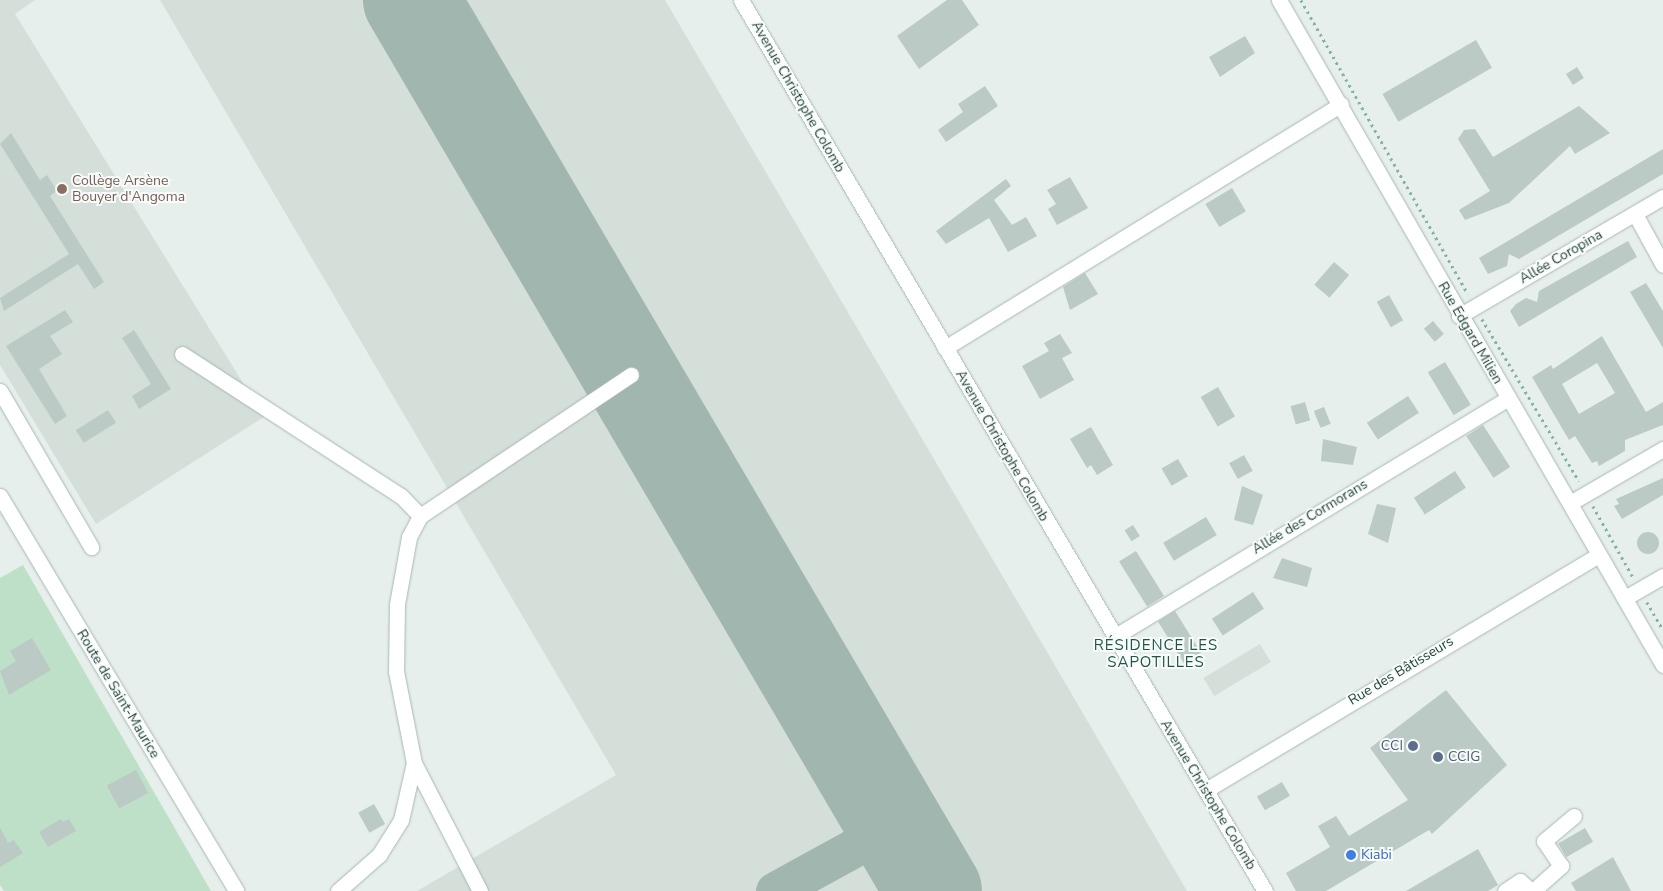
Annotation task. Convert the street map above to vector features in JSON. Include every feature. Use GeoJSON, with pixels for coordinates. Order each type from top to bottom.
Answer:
{"type":"FeatureCollection","features":[{"type":"Feature","properties":{"kind":"street","name":"Avenue Christophe Colomb"},"geometry":{"type":"LineString","coordinates":[[741,0],[1265,891]]}},
{"type":"Feature","properties":{"kind":"street","name":"Rue Edgard Milien"},"geometry":{"type":"LineString","coordinates":[[1279,0],[1341,104],[1459,316],[1663,665]]}},
{"type":"Feature","properties":{"kind":"street"},"geometry":{"type":"LineString","coordinates":[[945,348],[1341,104]]}},
{"type":"Feature","properties":{"kind":"street","name":"Allée Coropina"},"geometry":{"type":"LineString","coordinates":[[1459,316],[1663,197]]}},
{"type":"Feature","properties":{"kind":"street"},"geometry":{"type":"LineString","coordinates":[[1635,214],[1663,265]]}},
{"type":"Feature","properties":{"kind":"street"},"geometry":{"type":"LineString","coordinates":[[182,354],[401,496],[420,516]]}},
{"type":"Feature","properties":{"kind":"street"},"geometry":{"type":"LineString","coordinates":[[480,891],[414,763],[396,671],[397,604],[409,537],[420,516],[631,375]]}},
{"type":"Feature","properties":{"kind":"street"},"geometry":{"type":"LineString","coordinates":[[2,398],[91,547]]}},
{"type":"Feature","properties":{"kind":"street","name":"Allée des Cormorans"},"geometry":{"type":"LineString","coordinates":[[1114,637],[1508,398]]}},
{"type":"Feature","properties":{"kind":"street"},"geometry":{"type":"LineString","coordinates":[[1570,503],[1663,449]]}},
{"type":"Feature","properties":{"kind":"street","name":"Route de Saint-Maurice"},"geometry":{"type":"LineString","coordinates":[[0,496],[236,891]]}},
{"type":"Feature","properties":{"kind":"street","name":"Rue des Bâtisseurs"},"geometry":{"type":"LineString","coordinates":[[1206,790],[1599,555]]}},
{"type":"Feature","properties":{"kind":"street"},"geometry":{"type":"LineString","coordinates":[[1625,598],[1663,576]]}},
{"type":"Feature","properties":{"kind":"street"},"geometry":{"type":"LineString","coordinates":[[338,891],[380,855],[401,820],[414,763]]}},
{"type":"Feature","properties":{"kind":"street"},"geometry":{"type":"LineString","coordinates":[[1504,891],[1520,881],[1532,891],[1561,866],[1544,841],[1574,816]]}},
{"type":"Feature","properties":{"kind":"shaded area","name":"Collège Arsène Bouyer d'Angoma"},"geometry":{"type":"Polygon","coordinates":[[[0,0],[35,0],[15,14],[264,417],[96,524],[0,365],[0,0]]]}},
{"type":"Feature","properties":{"kind":"shaded area"},"geometry":{"type":"Polygon","coordinates":[[[160,0],[665,0],[1187,891],[417,891],[616,775],[160,0]]]}},
{"type":"Feature","properties":{"kind":"shaded area"},"geometry":{"type":"Polygon","coordinates":[[[1260,644],[1271,662],[1214,696],[1203,678],[1260,644]]]}},
{"type":"Feature","properties":{"kind":"green space"},"geometry":{"type":"Polygon","coordinates":[[[23,565],[211,891],[4,891],[0,885],[0,578],[23,565]]]}},
{"type":"Feature","properties":{"kind":"building"},"geometry":{"type":"Polygon","coordinates":[[[947,0],[962,0],[979,25],[919,69],[897,36],[947,0]]]}},
{"type":"Feature","properties":{"kind":"building"},"geometry":{"type":"Polygon","coordinates":[[[1245,36],[1255,53],[1220,77],[1209,57],[1245,36]]]}},
{"type":"Feature","properties":{"kind":"building"},"geometry":{"type":"Polygon","coordinates":[[[1476,40],[1492,68],[1398,122],[1382,94],[1476,40]]]}},
{"type":"Feature","properties":{"kind":"building"},"geometry":{"type":"Polygon","coordinates":[[[1577,67],[1584,78],[1573,85],[1566,74],[1577,67]]]}},
{"type":"Feature","properties":{"kind":"building"},"geometry":{"type":"Polygon","coordinates":[[[985,86],[998,106],[946,142],[938,130],[963,112],[958,104],[985,86]]]}},
{"type":"Feature","properties":{"kind":"building"},"geometry":{"type":"Polygon","coordinates":[[[1579,106],[1610,133],[1575,154],[1570,146],[1509,203],[1465,220],[1459,210],[1490,191],[1458,139],[1464,130],[1475,129],[1493,157],[1579,106]]]}},
{"type":"Feature","properties":{"kind":"building"},"geometry":{"type":"Polygon","coordinates":[[[11,133],[40,180],[47,175],[57,191],[50,196],[104,282],[94,289],[78,264],[4,311],[0,298],[69,254],[0,144],[11,133]]]}},
{"type":"Feature","properties":{"kind":"building"},"geometry":{"type":"Polygon","coordinates":[[[1663,149],[1663,174],[1519,259],[1509,254],[1507,266],[1488,274],[1479,258],[1663,149]]]}},
{"type":"Feature","properties":{"kind":"building"},"geometry":{"type":"Polygon","coordinates":[[[1070,177],[1088,208],[1057,225],[1048,209],[1056,204],[1047,190],[1070,177]]]}},
{"type":"Feature","properties":{"kind":"building"},"geometry":{"type":"Polygon","coordinates":[[[1006,179],[1011,186],[994,200],[1012,225],[1026,217],[1037,236],[1008,252],[989,218],[946,244],[936,231],[1006,179]]]}},
{"type":"Feature","properties":{"kind":"building"},"geometry":{"type":"Polygon","coordinates":[[[1232,188],[1246,211],[1219,227],[1205,204],[1232,188]]]}},
{"type":"Feature","properties":{"kind":"building"},"geometry":{"type":"Polygon","coordinates":[[[1628,241],[1637,257],[1519,327],[1510,311],[1516,304],[1526,298],[1537,302],[1539,291],[1628,241]]]}},
{"type":"Feature","properties":{"kind":"building"},"geometry":{"type":"Polygon","coordinates":[[[1334,262],[1349,275],[1329,298],[1314,285],[1334,262]]]}},
{"type":"Feature","properties":{"kind":"building"},"geometry":{"type":"Polygon","coordinates":[[[1085,273],[1098,294],[1070,310],[1063,287],[1085,273]]]}},
{"type":"Feature","properties":{"kind":"building"},"geometry":{"type":"Polygon","coordinates":[[[1646,283],[1663,311],[1663,348],[1630,292],[1646,283]]]}},
{"type":"Feature","properties":{"kind":"building"},"geometry":{"type":"Polygon","coordinates":[[[1389,295],[1403,320],[1391,327],[1377,302],[1389,295]]]}},
{"type":"Feature","properties":{"kind":"building"},"geometry":{"type":"Polygon","coordinates":[[[65,310],[73,322],[50,336],[62,354],[39,369],[67,416],[55,424],[6,346],[65,310]]]}},
{"type":"Feature","properties":{"kind":"building"},"geometry":{"type":"Polygon","coordinates":[[[1433,321],[1444,334],[1435,342],[1424,329],[1433,321]]]}},
{"type":"Feature","properties":{"kind":"building"},"geometry":{"type":"Polygon","coordinates":[[[134,330],[171,389],[139,409],[132,396],[151,384],[122,338],[134,330]]]}},
{"type":"Feature","properties":{"kind":"building"},"geometry":{"type":"Polygon","coordinates":[[[1060,334],[1072,353],[1062,358],[1074,380],[1040,399],[1022,366],[1049,351],[1044,343],[1060,334]]]}},
{"type":"Feature","properties":{"kind":"building"},"geometry":{"type":"Polygon","coordinates":[[[1602,336],[1646,412],[1663,402],[1663,425],[1625,440],[1625,451],[1599,466],[1597,461],[1592,463],[1575,436],[1569,440],[1532,377],[1551,365],[1553,369],[1602,336]],[[1597,363],[1562,384],[1579,414],[1615,393],[1597,363]]]}},
{"type":"Feature","properties":{"kind":"building"},"geometry":{"type":"Polygon","coordinates":[[[1445,362],[1471,405],[1454,415],[1428,372],[1445,362]]]}},
{"type":"Feature","properties":{"kind":"building"},"geometry":{"type":"Polygon","coordinates":[[[1218,387],[1235,416],[1218,426],[1201,397],[1218,387]]]}},
{"type":"Feature","properties":{"kind":"building"},"geometry":{"type":"Polygon","coordinates":[[[1408,396],[1419,413],[1378,439],[1367,423],[1408,396]]]}},
{"type":"Feature","properties":{"kind":"building"},"geometry":{"type":"Polygon","coordinates":[[[1305,402],[1310,420],[1296,424],[1291,406],[1305,402]]]}},
{"type":"Feature","properties":{"kind":"building"},"geometry":{"type":"Polygon","coordinates":[[[1324,407],[1331,424],[1321,428],[1314,411],[1324,407]]]}},
{"type":"Feature","properties":{"kind":"building"},"geometry":{"type":"Polygon","coordinates":[[[108,410],[116,423],[84,443],[76,430],[108,410]]]}},
{"type":"Feature","properties":{"kind":"building"},"geometry":{"type":"Polygon","coordinates":[[[1483,425],[1510,467],[1493,478],[1466,436],[1483,425]]]}},
{"type":"Feature","properties":{"kind":"building"},"geometry":{"type":"Polygon","coordinates":[[[1091,427],[1113,465],[1097,475],[1091,465],[1087,468],[1070,439],[1091,427]]]}},
{"type":"Feature","properties":{"kind":"building"},"geometry":{"type":"Polygon","coordinates":[[[1323,439],[1357,447],[1353,465],[1321,461],[1323,439]]]}},
{"type":"Feature","properties":{"kind":"building"},"geometry":{"type":"Polygon","coordinates":[[[1244,455],[1253,471],[1238,479],[1229,463],[1244,455]]]}},
{"type":"Feature","properties":{"kind":"building"},"geometry":{"type":"Polygon","coordinates":[[[1178,459],[1188,476],[1172,486],[1162,468],[1178,459]]]}},
{"type":"Feature","properties":{"kind":"building"},"geometry":{"type":"Polygon","coordinates":[[[1455,471],[1466,488],[1425,514],[1414,498],[1455,471]]]}},
{"type":"Feature","properties":{"kind":"building"},"geometry":{"type":"Polygon","coordinates":[[[1663,478],[1663,495],[1622,519],[1614,506],[1619,504],[1616,499],[1663,478]]]}},
{"type":"Feature","properties":{"kind":"building"},"geometry":{"type":"Polygon","coordinates":[[[1242,486],[1263,495],[1253,525],[1234,520],[1242,486]]]}},
{"type":"Feature","properties":{"kind":"building"},"geometry":{"type":"Polygon","coordinates":[[[1377,504],[1396,508],[1388,543],[1368,534],[1377,504]]]}},
{"type":"Feature","properties":{"kind":"building"},"geometry":{"type":"Polygon","coordinates":[[[1206,517],[1217,535],[1174,561],[1163,543],[1206,517]]]}},
{"type":"Feature","properties":{"kind":"building"},"geometry":{"type":"Polygon","coordinates":[[[1133,525],[1140,536],[1131,541],[1125,530],[1133,525]]]}},
{"type":"Feature","properties":{"kind":"building"},"geometry":{"type":"Polygon","coordinates":[[[1648,532],[1656,535],[1659,543],[1656,551],[1648,554],[1640,551],[1637,543],[1640,535],[1648,532]]]}},
{"type":"Feature","properties":{"kind":"building"},"geometry":{"type":"Polygon","coordinates":[[[1136,551],[1164,596],[1147,607],[1119,562],[1136,551]]]}},
{"type":"Feature","properties":{"kind":"building"},"geometry":{"type":"Polygon","coordinates":[[[1282,558],[1312,568],[1307,587],[1273,578],[1282,558]]]}},
{"type":"Feature","properties":{"kind":"building"},"geometry":{"type":"Polygon","coordinates":[[[1253,592],[1264,609],[1223,635],[1212,619],[1253,592]]]}},
{"type":"Feature","properties":{"kind":"building"},"geometry":{"type":"Polygon","coordinates":[[[1175,611],[1201,653],[1184,663],[1158,622],[1175,611]]]}},
{"type":"Feature","properties":{"kind":"building"},"geometry":{"type":"Polygon","coordinates":[[[32,638],[51,670],[9,695],[0,671],[16,661],[10,651],[32,638]]]}},
{"type":"Feature","properties":{"kind":"building","name":"CCIG"},"geometry":{"type":"Polygon","coordinates":[[[1446,690],[1507,765],[1432,834],[1429,830],[1326,891],[1296,891],[1286,873],[1330,847],[1318,826],[1336,816],[1349,836],[1408,800],[1370,748],[1446,690]]]}},
{"type":"Feature","properties":{"kind":"building"},"geometry":{"type":"Polygon","coordinates":[[[136,770],[148,793],[119,808],[107,785],[136,770]]]}},
{"type":"Feature","properties":{"kind":"building"},"geometry":{"type":"Polygon","coordinates":[[[1282,782],[1290,796],[1265,810],[1257,797],[1282,782]]]}},
{"type":"Feature","properties":{"kind":"building"},"geometry":{"type":"Polygon","coordinates":[[[374,804],[385,824],[369,833],[358,813],[374,804]]]}},
{"type":"Feature","properties":{"kind":"building"},"geometry":{"type":"Polygon","coordinates":[[[61,819],[63,822],[69,819],[76,831],[48,847],[39,832],[61,819]]]}},
{"type":"Feature","properties":{"kind":"building"},"geometry":{"type":"Polygon","coordinates":[[[0,827],[8,843],[14,840],[23,853],[0,867],[0,827]]]}},
{"type":"Feature","properties":{"kind":"building"},"geometry":{"type":"Polygon","coordinates":[[[1585,828],[1593,842],[1566,857],[1558,844],[1585,828]]]}},
{"type":"Feature","properties":{"kind":"building"},"geometry":{"type":"Polygon","coordinates":[[[1478,849],[1498,885],[1488,891],[1406,891],[1478,849]]]}},
{"type":"Feature","properties":{"kind":"building"},"geometry":{"type":"Polygon","coordinates":[[[1613,857],[1631,891],[1576,891],[1571,883],[1613,857]]]}},
{"type":"Feature","properties":{"kind":"taxiway"},"geometry":{"type":"LineString","coordinates":[[860,841],[874,814],[873,786]]}},
{"type":"Feature","properties":{"kind":"taxiway"},"geometry":{"type":"LineString","coordinates":[[775,891],[872,838],[888,839],[919,866]]}},
{"type":"Feature","properties":{"kind":"runway"},"geometry":{"type":"LineString","coordinates":[[411,0],[934,891]]}},
{"type":"Feature","properties":{"kind":"place","name":"Collège Arsène Bouyer d'Angoma"},"geometry":{"type":"Point","coordinates":[62,189]}},
{"type":"Feature","properties":{"kind":"place","name":"CCI"},"geometry":{"type":"Point","coordinates":[1413,746]}},
{"type":"Feature","properties":{"kind":"place","name":"CCIG"},"geometry":{"type":"Point","coordinates":[1438,757]}},
{"type":"Feature","properties":{"kind":"place","name":"Kiabi"},"geometry":{"type":"Point","coordinates":[1351,855]}},
{"type":"Feature","properties":{"kind":"district","name":"RÉSIDENCE LES SAPOTILLES"},"geometry":{"type":"Point","coordinates":[1156,654]}}]}
